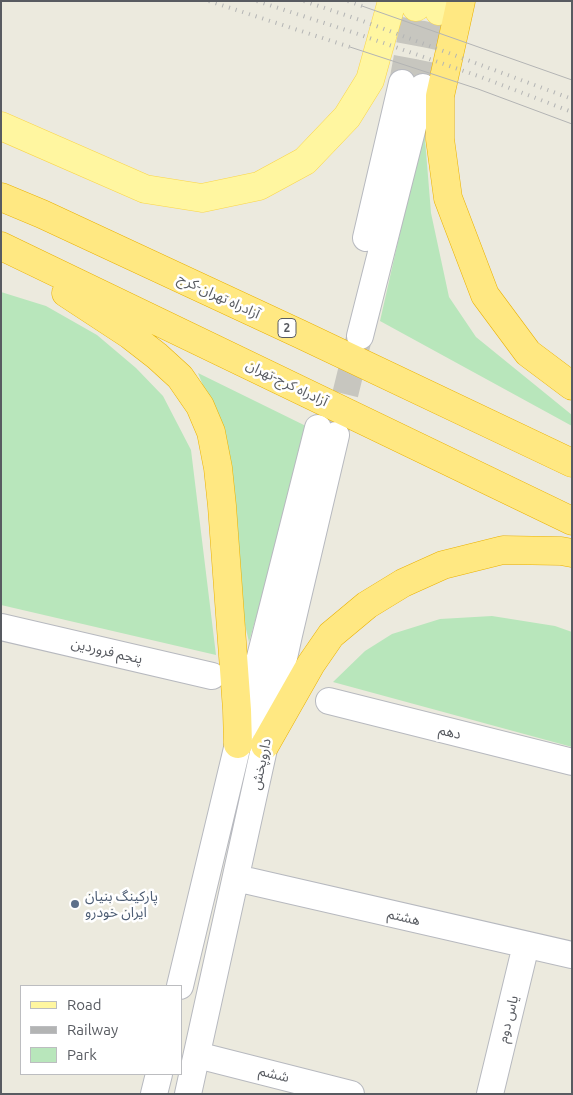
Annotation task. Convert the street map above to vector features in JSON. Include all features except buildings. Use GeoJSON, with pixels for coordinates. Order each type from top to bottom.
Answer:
{"type":"FeatureCollection","features":[{"type":"Feature","properties":{"kind":"highway"},"geometry":{"type":"LineString","coordinates":[[427,4],[440,96],[440,139],[448,198],[485,295],[528,353],[572,386]]}},
{"type":"Feature","properties":{"kind":"highway","name":"آزادراه تهران-کرج"},"geometry":{"type":"LineString","coordinates":[[1,197],[42,214],[300,334],[572,463]]}},
{"type":"Feature","properties":{"kind":"highway"},"geometry":{"type":"LineString","coordinates":[[1,247],[54,285],[130,334],[180,378],[200,406],[212,432],[219,477],[236,691],[238,744]]}},
{"type":"Feature","properties":{"kind":"highway","name":"آزادراه کرج-تهران"},"geometry":{"type":"LineString","coordinates":[[1,247],[572,522]]}},
{"type":"Feature","properties":{"kind":"highway"},"geometry":{"type":"LineString","coordinates":[[266,745],[311,664],[332,635],[367,605],[403,583],[443,565],[503,550],[572,553]]}},
{"type":"Feature","properties":{"kind":"main road"},"geometry":{"type":"LineString","coordinates":[[1,126],[145,189],[202,198],[259,186],[304,161],[347,117],[370,80],[427,4]]}},
{"type":"Feature","properties":{"kind":"street"},"geometry":{"type":"LineString","coordinates":[[352,333],[412,84]]}},
{"type":"Feature","properties":{"kind":"street","name":"داروپخش"},"geometry":{"type":"LineString","coordinates":[[180,985],[238,744],[327,431],[291,626],[188,1094]]}},
{"type":"Feature","properties":{"kind":"street","name":"پنجم فروردین"},"geometry":{"type":"LineString","coordinates":[[1,627],[212,676]]}},
{"type":"Feature","properties":{"kind":"street","name":"دهم"},"geometry":{"type":"LineString","coordinates":[[329,701],[572,762]]}},
{"type":"Feature","properties":{"kind":"street","name":"هشتم"},"geometry":{"type":"LineString","coordinates":[[236,878],[572,955]]}},
{"type":"Feature","properties":{"kind":"street","name":"یاس دوم"},"geometry":{"type":"LineString","coordinates":[[490,1094],[526,945]]}},
{"type":"Feature","properties":{"kind":"street","name":"ششم"},"geometry":{"type":"LineString","coordinates":[[197,1055],[351,1094]]}},
{"type":"Feature","properties":{"kind":"street"},"geometry":{"type":"LineString","coordinates":[[154,1094],[159,1075]]}},
{"type":"Feature","properties":{"kind":"green space"},"geometry":{"type":"Polygon","coordinates":[[[424,127],[431,213],[449,297],[476,337],[572,415],[572,426],[380,321],[424,127]]]}},
{"type":"Feature","properties":{"kind":"green space"},"geometry":{"type":"Polygon","coordinates":[[[1,292],[46,306],[97,335],[136,368],[163,396],[191,450],[216,655],[1,605],[1,292]]]}},
{"type":"Feature","properties":{"kind":"green space"},"geometry":{"type":"Polygon","coordinates":[[[198,373],[310,428],[249,642],[237,590],[220,428],[198,373]]]}},
{"type":"Feature","properties":{"kind":"green space"},"geometry":{"type":"Polygon","coordinates":[[[492,616],[555,626],[572,632],[572,747],[333,682],[365,651],[392,634],[440,619],[492,616]]]}},
{"type":"Feature","properties":{"kind":"tunnel"},"geometry":{"type":"LineString","coordinates":[[402,83],[416,7]]}},
{"type":"Feature","properties":{"kind":"tunnel"},"geometry":{"type":"LineString","coordinates":[[423,87],[439,11]]}},
{"type":"Feature","properties":{"kind":"tunnel"},"geometry":{"type":"LineString","coordinates":[[336,432],[359,338]]}},
{"type":"Feature","properties":{"kind":"tram line"},"geometry":{"type":"LineString","coordinates":[[362,6],[572,80]]}},
{"type":"Feature","properties":{"kind":"tram line"},"geometry":{"type":"LineString","coordinates":[[350,47],[478,89],[572,124]]}},
{"type":"Feature","properties":{"kind":"railway"},"geometry":{"type":"LineString","coordinates":[[209,1],[350,47]]}},
{"type":"Feature","properties":{"kind":"railway"},"geometry":{"type":"LineString","coordinates":[[257,1],[481,77],[572,112]]}},
{"type":"Feature","properties":{"kind":"railway"},"geometry":{"type":"LineString","coordinates":[[304,1],[572,99]]}},
{"type":"Feature","properties":{"kind":"railway"},"geometry":{"type":"LineString","coordinates":[[348,1],[362,6]]}},
{"type":"Feature","properties":{"kind":"place","name":"پارکینگ بنیان ایران خودرو"},"geometry":{"type":"Point","coordinates":[75,904]}}]}
